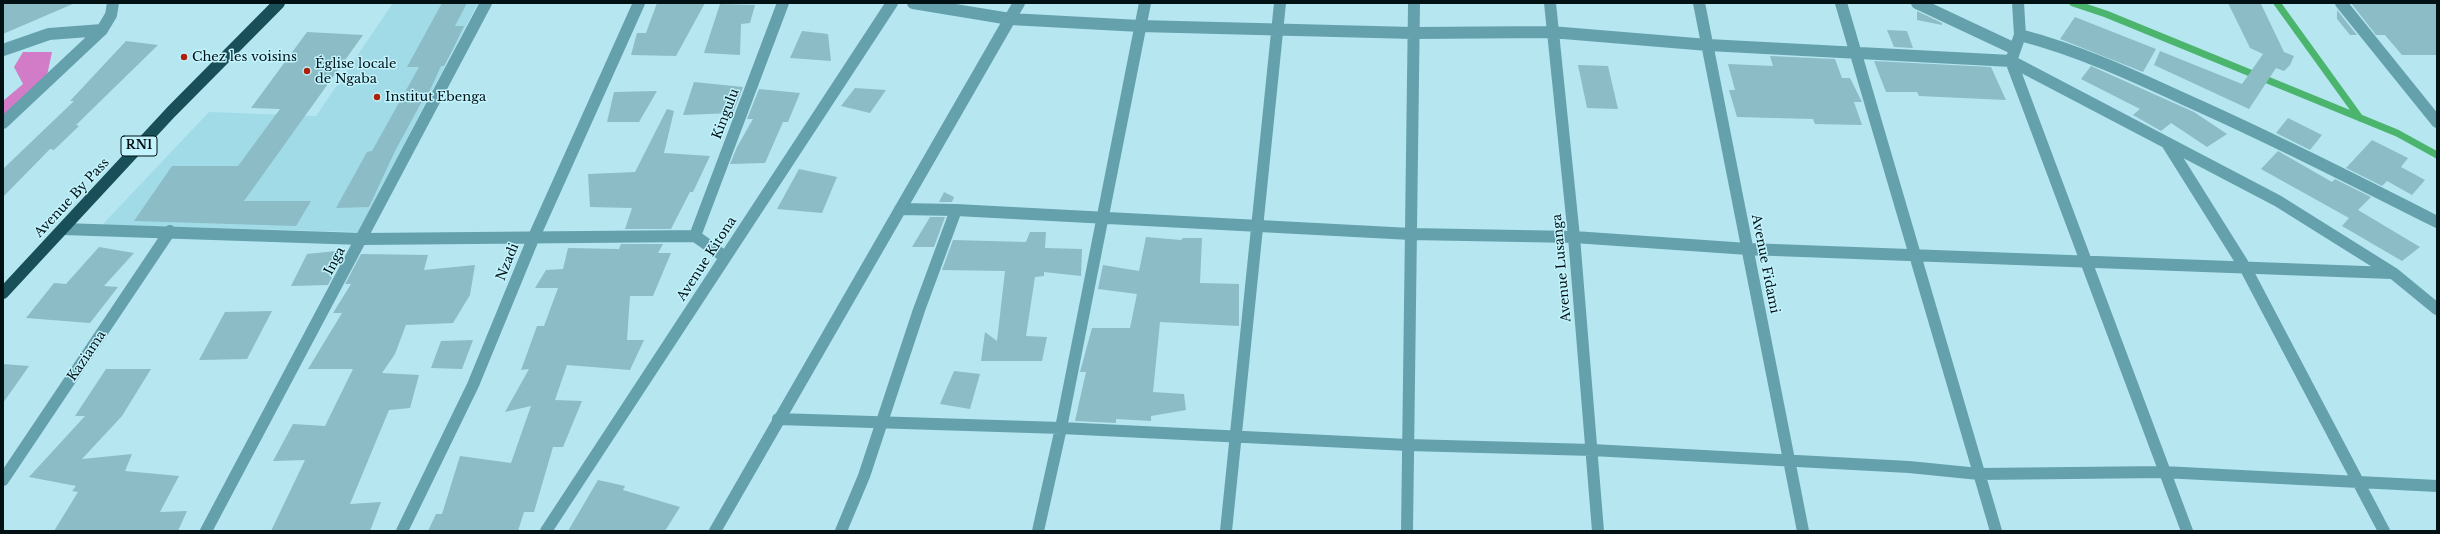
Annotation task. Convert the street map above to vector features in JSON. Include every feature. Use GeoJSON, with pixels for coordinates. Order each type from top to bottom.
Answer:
{"type":"FeatureCollection","features":[{"type":"Feature","properties":{"kind":"highway","name":"Avenue By Pass"},"geometry":{"type":"LineString","coordinates":[[3,293],[171,112],[279,3]]}},
{"type":"Feature","properties":{"kind":"street"},"geometry":{"type":"LineString","coordinates":[[3,123],[102,30],[111,15],[113,3]]}},
{"type":"Feature","properties":{"kind":"street","name":"Inga"},"geometry":{"type":"LineString","coordinates":[[206,531],[486,3]]}},
{"type":"Feature","properties":{"kind":"street","name":"Nzadi"},"geometry":{"type":"LineString","coordinates":[[402,531],[473,386],[533,239],[639,3]]}},
{"type":"Feature","properties":{"kind":"street","name":"Kingulu"},"geometry":{"type":"LineString","coordinates":[[695,236],[783,3]]}},
{"type":"Feature","properties":{"kind":"street","name":"Avenue Kitona"},"geometry":{"type":"LineString","coordinates":[[546,531],[892,3]]}},
{"type":"Feature","properties":{"kind":"street"},"geometry":{"type":"LineString","coordinates":[[913,3],[1010,19],[1140,26],[1276,28],[1413,33],[1551,32],[1708,45],[2011,61],[2278,201],[2393,273],[2421,294],[2437,309]]}},
{"type":"Feature","properties":{"kind":"street"},"geometry":{"type":"LineString","coordinates":[[715,531],[778,419],[1019,3]]}},
{"type":"Feature","properties":{"kind":"street"},"geometry":{"type":"LineString","coordinates":[[1038,531],[1061,428],[1145,3]]}},
{"type":"Feature","properties":{"kind":"street"},"geometry":{"type":"LineString","coordinates":[[1226,531],[1238,437],[1276,28],[1280,3]]}},
{"type":"Feature","properties":{"kind":"street"},"geometry":{"type":"LineString","coordinates":[[1407,531],[1414,3]]}},
{"type":"Feature","properties":{"kind":"street","name":"Avenue Lusanga"},"geometry":{"type":"LineString","coordinates":[[1550,3],[1551,32],[1574,237],[1598,531]]}},
{"type":"Feature","properties":{"kind":"street","name":"Avenue Fidami"},"geometry":{"type":"LineString","coordinates":[[1699,3],[1803,531]]}},
{"type":"Feature","properties":{"kind":"street"},"geometry":{"type":"LineString","coordinates":[[1841,3],[1996,531]]}},
{"type":"Feature","properties":{"kind":"street"},"geometry":{"type":"LineString","coordinates":[[1917,3],[2015,49]]}},
{"type":"Feature","properties":{"kind":"street"},"geometry":{"type":"LineString","coordinates":[[2018,3],[2020,35],[2011,61],[2163,472],[2187,531]]}},
{"type":"Feature","properties":{"kind":"street"},"geometry":{"type":"LineString","coordinates":[[2341,3],[2437,122]]}},
{"type":"Feature","properties":{"kind":"street"},"geometry":{"type":"LineString","coordinates":[[3,50],[49,34],[102,30]]}},
{"type":"Feature","properties":{"kind":"street"},"geometry":{"type":"LineString","coordinates":[[2020,35],[2058,45],[2107,64],[2259,133],[2437,222]]}},
{"type":"Feature","properties":{"kind":"street"},"geometry":{"type":"LineString","coordinates":[[2166,142],[2246,269],[2384,531]]}},
{"type":"Feature","properties":{"kind":"street"},"geometry":{"type":"LineString","coordinates":[[900,209],[956,210],[1258,228],[1411,234],[1574,237],[1748,249],[2084,260],[2246,269],[2393,273]]}},
{"type":"Feature","properties":{"kind":"street"},"geometry":{"type":"LineString","coordinates":[[841,531],[864,476],[881,422],[956,210]]}},
{"type":"Feature","properties":{"kind":"street"},"geometry":{"type":"LineString","coordinates":[[63,229],[170,231],[362,239],[533,239],[695,236],[725,257]]}},
{"type":"Feature","properties":{"kind":"street","name":"Kaziama"},"geometry":{"type":"LineString","coordinates":[[3,480],[170,231]]}},
{"type":"Feature","properties":{"kind":"street"},"geometry":{"type":"LineString","coordinates":[[778,419],[1061,428],[1408,445],[1592,450],[1908,467],[1979,474],[2163,472],[2437,486]]}},
{"type":"Feature","properties":{"kind":"shaded area"},"geometry":{"type":"Polygon","coordinates":[[[393,3],[478,3],[358,232],[102,225],[209,112],[316,116],[393,3]]]}},
{"type":"Feature","properties":{"kind":"shaded area"},"geometry":{"type":"Polygon","coordinates":[[[23,52],[52,52],[46,80],[3,119],[3,101],[23,84],[14,67],[23,52]]]}},
{"type":"Feature","properties":{"kind":"building"},"geometry":{"type":"Polygon","coordinates":[[[3,3],[75,3],[3,34],[3,3]]]}},
{"type":"Feature","properties":{"kind":"building"},"geometry":{"type":"Polygon","coordinates":[[[442,3],[467,3],[455,26],[464,26],[452,51],[444,66],[441,66],[424,103],[421,103],[395,151],[369,207],[336,208],[367,152],[372,151],[419,67],[407,67],[442,3]]]}},
{"type":"Feature","properties":{"kind":"building"},"geometry":{"type":"Polygon","coordinates":[[[657,3],[705,3],[676,56],[631,55],[637,33],[646,33],[657,3]]]}},
{"type":"Feature","properties":{"kind":"building"},"geometry":{"type":"Polygon","coordinates":[[[2228,3],[2261,4],[2284,52],[2294,56],[2290,65],[2284,71],[2276,68],[2249,109],[2154,65],[2160,51],[2242,84],[2263,54],[2250,48],[2228,3]]]}},
{"type":"Feature","properties":{"kind":"building"},"geometry":{"type":"Polygon","coordinates":[[[2351,3],[2437,3],[2437,55],[2402,55],[2385,35],[2376,35],[2351,3]]]}},
{"type":"Feature","properties":{"kind":"building"},"geometry":{"type":"Polygon","coordinates":[[[720,4],[755,5],[750,23],[741,24],[740,55],[704,53],[720,4]]]}},
{"type":"Feature","properties":{"kind":"building"},"geometry":{"type":"Polygon","coordinates":[[[2337,10],[2357,35],[2350,35],[2337,19],[2337,10]]]}},
{"type":"Feature","properties":{"kind":"building"},"geometry":{"type":"Polygon","coordinates":[[[1917,11],[1942,23],[1942,25],[1917,20],[1917,11]]]}},
{"type":"Feature","properties":{"kind":"building"},"geometry":{"type":"Polygon","coordinates":[[[2075,17],[2156,49],[2143,72],[2060,39],[2075,17]]]}},
{"type":"Feature","properties":{"kind":"building"},"geometry":{"type":"Polygon","coordinates":[[[1887,30],[1907,31],[1913,48],[1894,47],[1887,30]]]}},
{"type":"Feature","properties":{"kind":"building"},"geometry":{"type":"Polygon","coordinates":[[[802,31],[828,34],[831,61],[790,58],[802,31]]]}},
{"type":"Feature","properties":{"kind":"building"},"geometry":{"type":"Polygon","coordinates":[[[307,32],[363,35],[244,201],[311,201],[296,226],[134,221],[172,166],[238,166],[280,109],[251,108],[307,32]]]}},
{"type":"Feature","properties":{"kind":"building"},"geometry":{"type":"Polygon","coordinates":[[[126,41],[158,45],[76,125],[79,126],[54,150],[50,149],[3,197],[3,169],[74,101],[70,101],[126,41]]]}},
{"type":"Feature","properties":{"kind":"building"},"geometry":{"type":"Polygon","coordinates":[[[1770,56],[1835,59],[1842,78],[1850,78],[1862,102],[1854,102],[1862,125],[1815,124],[1813,119],[1737,117],[1729,90],[1735,90],[1728,64],[1773,66],[1770,56]]]}},
{"type":"Feature","properties":{"kind":"building"},"geometry":{"type":"Polygon","coordinates":[[[1874,61],[1991,67],[2006,100],[1919,96],[1917,92],[1886,92],[1874,61]]]}},
{"type":"Feature","properties":{"kind":"building"},"geometry":{"type":"Polygon","coordinates":[[[1578,65],[1608,66],[1618,109],[1587,108],[1578,65]]]}},
{"type":"Feature","properties":{"kind":"building"},"geometry":{"type":"Polygon","coordinates":[[[2091,66],[2194,112],[2227,134],[2207,147],[2171,123],[2161,131],[2133,115],[2140,109],[2081,79],[2091,66]]]}},
{"type":"Feature","properties":{"kind":"building"},"geometry":{"type":"Polygon","coordinates":[[[694,82],[743,87],[733,113],[683,115],[694,82]]]}},
{"type":"Feature","properties":{"kind":"building"},"geometry":{"type":"Polygon","coordinates":[[[855,88],[886,90],[870,113],[841,106],[855,88]]]}},
{"type":"Feature","properties":{"kind":"building"},"geometry":{"type":"Polygon","coordinates":[[[759,89],[800,93],[788,122],[783,122],[765,163],[730,164],[737,147],[753,119],[747,119],[759,89]]]}},
{"type":"Feature","properties":{"kind":"building"},"geometry":{"type":"Polygon","coordinates":[[[657,91],[639,122],[607,122],[614,92],[657,91]]]}},
{"type":"Feature","properties":{"kind":"building"},"geometry":{"type":"Polygon","coordinates":[[[667,109],[674,111],[664,153],[710,156],[693,192],[690,192],[671,229],[625,229],[632,208],[590,207],[588,174],[635,172],[667,109]]]}},
{"type":"Feature","properties":{"kind":"building"},"geometry":{"type":"Polygon","coordinates":[[[2288,118],[2322,135],[2310,150],[2276,133],[2288,118]]]}},
{"type":"Feature","properties":{"kind":"building"},"geometry":{"type":"Polygon","coordinates":[[[2372,140],[2408,158],[2401,167],[2425,180],[2412,195],[2387,181],[2382,186],[2346,168],[2372,140]]]}},
{"type":"Feature","properties":{"kind":"building"},"geometry":{"type":"Polygon","coordinates":[[[2278,151],[2332,182],[2335,179],[2371,197],[2358,210],[2420,247],[2402,261],[2342,226],[2349,218],[2261,169],[2278,151]]]}},
{"type":"Feature","properties":{"kind":"building"},"geometry":{"type":"Polygon","coordinates":[[[799,169],[837,177],[822,213],[777,209],[799,169]]]}},
{"type":"Feature","properties":{"kind":"building"},"geometry":{"type":"Polygon","coordinates":[[[944,192],[954,197],[952,202],[939,202],[944,192]]]}},
{"type":"Feature","properties":{"kind":"building"},"geometry":{"type":"Polygon","coordinates":[[[930,217],[945,217],[934,247],[912,247],[930,217]]]}},
{"type":"Feature","properties":{"kind":"building"},"geometry":{"type":"Polygon","coordinates":[[[1030,232],[1046,232],[1045,248],[1082,249],[1081,276],[1044,272],[1044,276],[1035,277],[1026,336],[1047,337],[1042,361],[981,361],[985,332],[997,341],[1005,271],[942,270],[953,240],[1026,242],[1030,232]]]}},
{"type":"Feature","properties":{"kind":"building"},"geometry":{"type":"Polygon","coordinates":[[[1146,237],[1181,240],[1183,238],[1202,238],[1200,283],[1239,284],[1239,326],[1160,322],[1153,392],[1184,394],[1186,410],[1151,416],[1151,421],[1116,419],[1116,423],[1075,421],[1086,372],[1080,372],[1092,328],[1130,328],[1137,294],[1098,289],[1103,265],[1139,271],[1146,237]]]}},
{"type":"Feature","properties":{"kind":"building"},"geometry":{"type":"Polygon","coordinates":[[[621,244],[663,244],[658,253],[671,253],[653,296],[630,296],[627,340],[644,340],[630,370],[567,365],[555,400],[582,401],[563,447],[553,447],[534,512],[524,512],[518,531],[428,531],[436,514],[442,514],[460,456],[511,463],[531,406],[505,412],[529,369],[521,370],[537,326],[544,326],[558,288],[535,288],[546,270],[563,269],[568,248],[619,249],[621,244]]]}},
{"type":"Feature","properties":{"kind":"building"},"geometry":{"type":"Polygon","coordinates":[[[99,247],[134,253],[104,286],[118,287],[90,323],[26,318],[54,283],[66,284],[99,247]]]}},
{"type":"Feature","properties":{"kind":"building"},"geometry":{"type":"Polygon","coordinates":[[[346,250],[328,285],[291,286],[307,254],[346,250]]]}},
{"type":"Feature","properties":{"kind":"building"},"geometry":{"type":"Polygon","coordinates":[[[361,254],[428,255],[424,270],[475,265],[470,295],[453,323],[406,325],[395,354],[382,373],[419,375],[410,408],[389,410],[350,504],[381,502],[370,531],[271,531],[305,460],[273,461],[293,424],[325,426],[353,369],[308,369],[342,313],[333,313],[351,284],[345,284],[361,254]]]}},
{"type":"Feature","properties":{"kind":"building"},"geometry":{"type":"Polygon","coordinates":[[[272,311],[247,359],[199,360],[225,312],[272,311]]]}},
{"type":"Feature","properties":{"kind":"building"},"geometry":{"type":"Polygon","coordinates":[[[473,340],[462,369],[431,368],[441,341],[473,340]]]}},
{"type":"Feature","properties":{"kind":"building"},"geometry":{"type":"Polygon","coordinates":[[[3,364],[29,366],[3,403],[3,364]]]}},
{"type":"Feature","properties":{"kind":"building"},"geometry":{"type":"Polygon","coordinates":[[[106,369],[151,369],[122,416],[82,459],[132,454],[125,471],[179,476],[160,512],[187,511],[178,531],[54,531],[78,492],[72,491],[76,486],[29,477],[85,416],[75,416],[106,369]]]}},
{"type":"Feature","properties":{"kind":"building"},"geometry":{"type":"Polygon","coordinates":[[[954,371],[980,374],[970,409],[940,404],[954,371]]]}},
{"type":"Feature","properties":{"kind":"building"},"geometry":{"type":"Polygon","coordinates":[[[598,480],[625,486],[623,490],[680,507],[665,531],[568,531],[598,480]]]}},
{"type":"Feature","properties":{"kind":"waterway"},"geometry":{"type":"LineString","coordinates":[[2073,3],[2106,14],[2360,118]]}},
{"type":"Feature","properties":{"kind":"waterway"},"geometry":{"type":"LineString","coordinates":[[2277,3],[2360,118]]}},
{"type":"Feature","properties":{"kind":"waterway"},"geometry":{"type":"LineString","coordinates":[[2360,118],[2397,133],[2437,155]]}},
{"type":"Feature","properties":{"kind":"place","name":"Chez les voisins"},"geometry":{"type":"Point","coordinates":[184,57]}},
{"type":"Feature","properties":{"kind":"place","name":"Église locale de Ngaba"},"geometry":{"type":"Point","coordinates":[307,71]}},
{"type":"Feature","properties":{"kind":"place","name":"Institut Ebenga"},"geometry":{"type":"Point","coordinates":[377,97]}}]}
